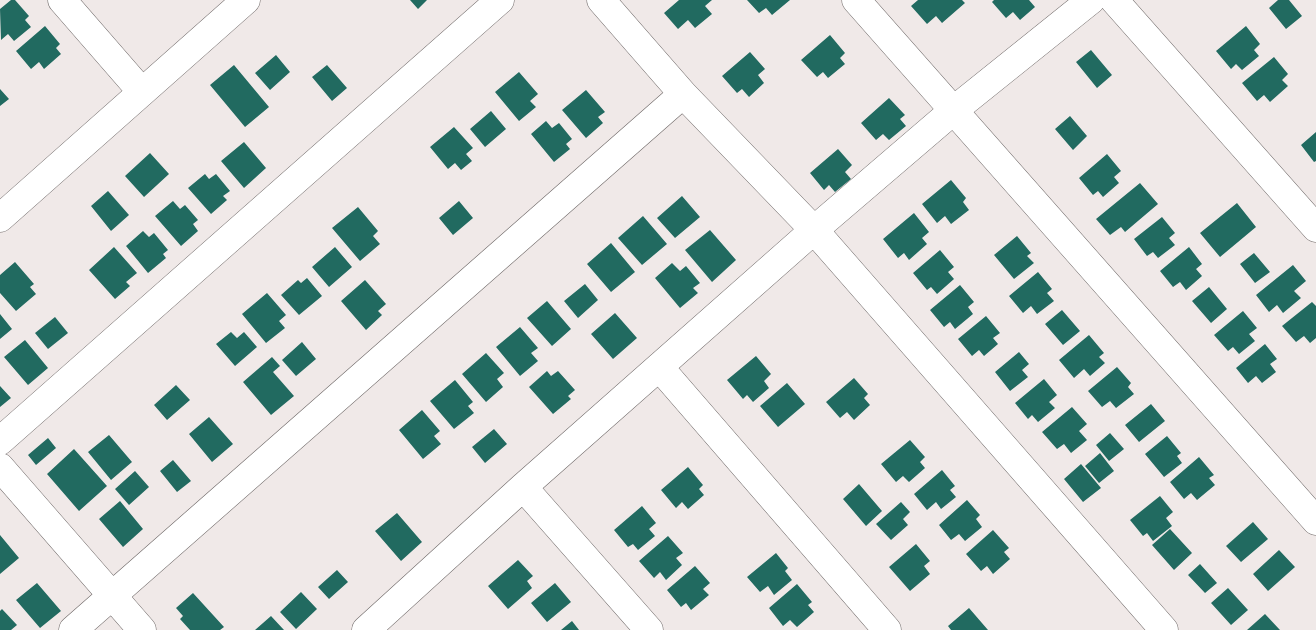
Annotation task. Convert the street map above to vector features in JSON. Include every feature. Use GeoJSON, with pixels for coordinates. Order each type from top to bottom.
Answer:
{"type":"FeatureCollection","features":[{"type":"Feature","properties":{"kind":"street"},"geometry":{"type":"LineString","coordinates":[[62,0],[142,92]]}},
{"type":"Feature","properties":{"kind":"street"},"geometry":{"type":"LineString","coordinates":[[4,207],[142,92],[246,0]]}},
{"type":"Feature","properties":{"kind":"street"},"geometry":{"type":"LineString","coordinates":[[0,441],[500,0]]}},
{"type":"Feature","properties":{"kind":"street"},"geometry":{"type":"LineString","coordinates":[[601,0],[683,94],[814,230],[1164,630]]}},
{"type":"Feature","properties":{"kind":"street"},"geometry":{"type":"LineString","coordinates":[[856,0],[1316,521]]}},
{"type":"Feature","properties":{"kind":"street"},"geometry":{"type":"LineString","coordinates":[[379,626],[523,487],[814,230],[954,110],[1091,0]]}},
{"type":"Feature","properties":{"kind":"street"},"geometry":{"type":"LineString","coordinates":[[1114,0],[1316,228]]}},
{"type":"Feature","properties":{"kind":"street"},"geometry":{"type":"LineString","coordinates":[[73,630],[683,94]]}},
{"type":"Feature","properties":{"kind":"street"},"geometry":{"type":"LineString","coordinates":[[660,368],[887,630]]}},
{"type":"Feature","properties":{"kind":"street"},"geometry":{"type":"LineString","coordinates":[[0,467],[142,630]]}},
{"type":"Feature","properties":{"kind":"street"},"geometry":{"type":"LineString","coordinates":[[523,487],[649,630]]}},
{"type":"Feature","properties":{"kind":"building"},"geometry":{"type":"Polygon","coordinates":[[[11,0],[15,0],[29,16],[25,20],[31,27],[14,41],[8,34],[1,40],[0,9],[11,0]]]}},
{"type":"Feature","properties":{"kind":"building"},"geometry":{"type":"Polygon","coordinates":[[[410,0],[427,0],[418,9],[410,0]]]}},
{"type":"Feature","properties":{"kind":"building"},"geometry":{"type":"Polygon","coordinates":[[[679,0],[712,0],[705,6],[712,14],[695,28],[688,20],[678,29],[664,13],[679,0]]]}},
{"type":"Feature","properties":{"kind":"building"},"geometry":{"type":"Polygon","coordinates":[[[747,0],[790,0],[772,15],[766,8],[759,13],[747,0]]]}},
{"type":"Feature","properties":{"kind":"building"},"geometry":{"type":"Polygon","coordinates":[[[918,0],[962,0],[965,3],[942,23],[936,16],[927,24],[911,6],[918,0]]]}},
{"type":"Feature","properties":{"kind":"building"},"geometry":{"type":"Polygon","coordinates":[[[994,0],[1029,0],[1035,7],[1020,20],[1013,12],[1006,18],[992,2],[994,0]]]}},
{"type":"Feature","properties":{"kind":"building"},"geometry":{"type":"Polygon","coordinates":[[[1278,0],[1289,0],[1302,16],[1286,29],[1269,8],[1278,0]]]}},
{"type":"Feature","properties":{"kind":"building"},"geometry":{"type":"Polygon","coordinates":[[[45,26],[60,44],[56,48],[61,54],[44,69],[39,62],[31,69],[16,51],[45,26]]]}},
{"type":"Feature","properties":{"kind":"building"},"geometry":{"type":"Polygon","coordinates":[[[1246,26],[1260,44],[1254,50],[1259,56],[1242,70],[1236,64],[1231,69],[1216,51],[1246,26]]]}},
{"type":"Feature","properties":{"kind":"building"},"geometry":{"type":"Polygon","coordinates":[[[830,35],[845,53],[840,58],[845,64],[828,78],[823,72],[817,77],[801,60],[830,35]]]}},
{"type":"Feature","properties":{"kind":"building"},"geometry":{"type":"Polygon","coordinates":[[[1091,50],[1112,75],[1097,88],[1076,62],[1091,50]]]}},
{"type":"Feature","properties":{"kind":"building"},"geometry":{"type":"Polygon","coordinates":[[[750,52],[765,69],[758,75],[764,83],[749,97],[742,89],[737,93],[722,76],[750,52]]]}},
{"type":"Feature","properties":{"kind":"building"},"geometry":{"type":"Polygon","coordinates":[[[276,55],[290,72],[270,90],[255,73],[276,55]]]}},
{"type":"Feature","properties":{"kind":"building"},"geometry":{"type":"Polygon","coordinates":[[[1274,57],[1288,74],[1282,80],[1288,86],[1270,102],[1264,95],[1257,101],[1242,83],[1274,57]]]}},
{"type":"Feature","properties":{"kind":"building"},"geometry":{"type":"Polygon","coordinates":[[[234,65],[269,107],[245,127],[210,85],[234,65]]]}},
{"type":"Feature","properties":{"kind":"building"},"geometry":{"type":"Polygon","coordinates":[[[327,65],[347,88],[332,101],[312,77],[327,65]]]}},
{"type":"Feature","properties":{"kind":"building"},"geometry":{"type":"Polygon","coordinates":[[[519,72],[538,94],[530,101],[536,107],[519,121],[495,92],[519,72]]]}},
{"type":"Feature","properties":{"kind":"building"},"geometry":{"type":"Polygon","coordinates":[[[0,89],[9,99],[0,106],[0,89]]]}},
{"type":"Feature","properties":{"kind":"building"},"geometry":{"type":"Polygon","coordinates":[[[586,90],[605,112],[598,117],[603,123],[586,138],[562,110],[586,90]]]}},
{"type":"Feature","properties":{"kind":"building"},"geometry":{"type":"Polygon","coordinates":[[[889,98],[905,115],[900,119],[906,126],[889,140],[883,134],[876,140],[861,123],[889,98]]]}},
{"type":"Feature","properties":{"kind":"building"},"geometry":{"type":"Polygon","coordinates":[[[491,111],[506,129],[485,147],[470,129],[491,111]]]}},
{"type":"Feature","properties":{"kind":"building"},"geometry":{"type":"Polygon","coordinates":[[[1070,116],[1087,136],[1073,150],[1055,129],[1070,116]]]}},
{"type":"Feature","properties":{"kind":"building"},"geometry":{"type":"Polygon","coordinates":[[[546,121],[552,128],[559,123],[572,139],[566,144],[570,149],[554,162],[531,134],[546,121]]]}},
{"type":"Feature","properties":{"kind":"building"},"geometry":{"type":"Polygon","coordinates":[[[454,127],[473,148],[466,154],[472,161],[461,170],[455,163],[448,169],[430,147],[454,127]]]}},
{"type":"Feature","properties":{"kind":"building"},"geometry":{"type":"Polygon","coordinates":[[[1316,132],[1316,161],[1314,162],[1301,145],[1316,132]]]}},
{"type":"Feature","properties":{"kind":"building"},"geometry":{"type":"Polygon","coordinates":[[[244,142],[266,168],[244,188],[221,161],[244,142]]]}},
{"type":"Feature","properties":{"kind":"building"},"geometry":{"type":"Polygon","coordinates":[[[838,149],[852,165],[845,172],[851,179],[835,192],[829,185],[824,190],[810,173],[838,149]]]}},
{"type":"Feature","properties":{"kind":"building"},"geometry":{"type":"Polygon","coordinates":[[[150,153],[169,174],[144,197],[125,176],[150,153]]]}},
{"type":"Feature","properties":{"kind":"building"},"geometry":{"type":"Polygon","coordinates":[[[1107,154],[1121,171],[1114,177],[1119,183],[1103,197],[1098,191],[1093,195],[1079,178],[1107,154]]]}},
{"type":"Feature","properties":{"kind":"building"},"geometry":{"type":"Polygon","coordinates":[[[205,174],[209,179],[216,174],[230,191],[223,196],[227,200],[211,214],[188,188],[205,174]]]}},
{"type":"Feature","properties":{"kind":"building"},"geometry":{"type":"Polygon","coordinates":[[[951,180],[966,198],[963,202],[969,210],[951,224],[945,216],[937,223],[922,204],[951,180]]]}},
{"type":"Feature","properties":{"kind":"building"},"geometry":{"type":"Polygon","coordinates":[[[1140,183],[1158,204],[1125,232],[1121,227],[1110,235],[1096,219],[1140,183]]]}},
{"type":"Feature","properties":{"kind":"building"},"geometry":{"type":"Polygon","coordinates":[[[108,191],[129,215],[111,231],[91,206],[108,191]]]}},
{"type":"Feature","properties":{"kind":"building"},"geometry":{"type":"Polygon","coordinates":[[[682,196],[700,217],[675,238],[657,218],[682,196]]]}},
{"type":"Feature","properties":{"kind":"building"},"geometry":{"type":"Polygon","coordinates":[[[173,201],[180,209],[185,205],[198,220],[193,224],[198,231],[181,246],[155,216],[173,201]]]}},
{"type":"Feature","properties":{"kind":"building"},"geometry":{"type":"Polygon","coordinates":[[[459,201],[473,218],[453,235],[439,218],[459,201]]]}},
{"type":"Feature","properties":{"kind":"building"},"geometry":{"type":"Polygon","coordinates":[[[1237,203],[1256,227],[1220,257],[1200,233],[1237,203]]]}},
{"type":"Feature","properties":{"kind":"building"},"geometry":{"type":"Polygon","coordinates":[[[358,207],[378,231],[373,236],[380,244],[360,261],[332,228],[358,207]]]}},
{"type":"Feature","properties":{"kind":"building"},"geometry":{"type":"Polygon","coordinates":[[[914,213],[929,232],[922,238],[927,244],[909,260],[904,253],[898,258],[883,239],[914,213]]]}},
{"type":"Feature","properties":{"kind":"building"},"geometry":{"type":"Polygon","coordinates":[[[643,216],[667,244],[642,265],[618,238],[643,216]]]}},
{"type":"Feature","properties":{"kind":"building"},"geometry":{"type":"Polygon","coordinates":[[[1162,217],[1175,233],[1169,238],[1175,245],[1158,258],[1153,252],[1147,256],[1134,239],[1162,217]]]}},
{"type":"Feature","properties":{"kind":"building"},"geometry":{"type":"Polygon","coordinates":[[[710,230],[736,260],[712,282],[685,250],[710,230]]]}},
{"type":"Feature","properties":{"kind":"building"},"geometry":{"type":"Polygon","coordinates":[[[143,231],[149,237],[154,233],[168,250],[163,254],[166,258],[148,273],[126,246],[143,231]]]}},
{"type":"Feature","properties":{"kind":"building"},"geometry":{"type":"Polygon","coordinates":[[[1017,236],[1031,253],[1027,256],[1034,263],[1014,279],[994,255],[1017,236]]]}},
{"type":"Feature","properties":{"kind":"building"},"geometry":{"type":"Polygon","coordinates":[[[611,243],[635,272],[611,292],[587,264],[611,243]]]}},
{"type":"Feature","properties":{"kind":"building"},"geometry":{"type":"Polygon","coordinates":[[[114,247],[137,273],[126,282],[130,286],[115,299],[89,270],[114,247]]]}},
{"type":"Feature","properties":{"kind":"building"},"geometry":{"type":"Polygon","coordinates":[[[335,247],[352,267],[329,287],[312,267],[335,247]]]}},
{"type":"Feature","properties":{"kind":"building"},"geometry":{"type":"Polygon","coordinates":[[[1189,247],[1202,264],[1196,269],[1202,276],[1186,290],[1180,282],[1173,287],[1160,271],[1189,247]]]}},
{"type":"Feature","properties":{"kind":"building"},"geometry":{"type":"Polygon","coordinates":[[[940,250],[954,267],[948,272],[954,279],[937,294],[931,287],[927,290],[913,273],[940,250]]]}},
{"type":"Feature","properties":{"kind":"building"},"geometry":{"type":"Polygon","coordinates":[[[1254,253],[1270,272],[1255,283],[1240,264],[1254,253]]]}},
{"type":"Feature","properties":{"kind":"building"},"geometry":{"type":"Polygon","coordinates":[[[15,262],[34,284],[30,287],[36,294],[16,311],[0,293],[0,275],[15,262]]]}},
{"type":"Feature","properties":{"kind":"building"},"geometry":{"type":"Polygon","coordinates":[[[672,263],[680,271],[686,266],[700,283],[693,288],[698,293],[680,308],[655,278],[672,263]]]}},
{"type":"Feature","properties":{"kind":"building"},"geometry":{"type":"Polygon","coordinates":[[[1293,265],[1306,281],[1294,291],[1301,298],[1283,313],[1277,305],[1269,312],[1256,295],[1293,265]]]}},
{"type":"Feature","properties":{"kind":"building"},"geometry":{"type":"Polygon","coordinates":[[[1038,272],[1052,289],[1047,293],[1054,301],[1037,314],[1031,306],[1023,313],[1009,296],[1038,272]]]}},
{"type":"Feature","properties":{"kind":"building"},"geometry":{"type":"Polygon","coordinates":[[[307,278],[322,296],[299,315],[281,295],[298,280],[301,283],[307,278]]]}},
{"type":"Feature","properties":{"kind":"building"},"geometry":{"type":"Polygon","coordinates":[[[365,280],[386,304],[378,311],[382,315],[366,330],[341,301],[365,280]]]}},
{"type":"Feature","properties":{"kind":"building"},"geometry":{"type":"Polygon","coordinates":[[[585,284],[598,300],[578,318],[564,301],[585,284]]]}},
{"type":"Feature","properties":{"kind":"building"},"geometry":{"type":"Polygon","coordinates":[[[960,285],[974,302],[968,307],[973,314],[955,329],[950,322],[944,327],[930,310],[960,285]]]}},
{"type":"Feature","properties":{"kind":"building"},"geometry":{"type":"Polygon","coordinates":[[[1209,287],[1227,309],[1211,323],[1192,301],[1209,287]]]}},
{"type":"Feature","properties":{"kind":"building"},"geometry":{"type":"Polygon","coordinates":[[[267,293],[286,315],[279,321],[285,328],[266,343],[242,314],[267,293]]]}},
{"type":"Feature","properties":{"kind":"building"},"geometry":{"type":"Polygon","coordinates":[[[547,301],[571,329],[552,346],[527,318],[547,301]]]}},
{"type":"Feature","properties":{"kind":"building"},"geometry":{"type":"Polygon","coordinates":[[[1312,302],[1316,306],[1316,338],[1310,343],[1304,336],[1296,342],[1282,326],[1312,302]]]}},
{"type":"Feature","properties":{"kind":"building"},"geometry":{"type":"Polygon","coordinates":[[[1062,310],[1080,331],[1063,345],[1045,324],[1062,310]]]}},
{"type":"Feature","properties":{"kind":"building"},"geometry":{"type":"Polygon","coordinates":[[[1243,311],[1257,328],[1249,334],[1255,341],[1239,354],[1233,347],[1228,351],[1214,335],[1243,311]]]}},
{"type":"Feature","properties":{"kind":"building"},"geometry":{"type":"Polygon","coordinates":[[[615,313],[637,338],[613,359],[591,334],[615,313]]]}},
{"type":"Feature","properties":{"kind":"building"},"geometry":{"type":"Polygon","coordinates":[[[0,314],[12,329],[0,339],[0,314]]]}},
{"type":"Feature","properties":{"kind":"building"},"geometry":{"type":"Polygon","coordinates":[[[986,316],[1000,333],[993,338],[998,344],[984,356],[979,350],[972,356],[958,339],[986,316]]]}},
{"type":"Feature","properties":{"kind":"building"},"geometry":{"type":"Polygon","coordinates":[[[55,317],[68,333],[48,349],[35,333],[55,317]]]}},
{"type":"Feature","properties":{"kind":"building"},"geometry":{"type":"Polygon","coordinates":[[[520,327],[538,348],[531,353],[538,361],[520,376],[496,347],[520,327]]]}},
{"type":"Feature","properties":{"kind":"building"},"geometry":{"type":"Polygon","coordinates":[[[231,332],[237,338],[244,332],[257,347],[235,366],[216,344],[231,332]]]}},
{"type":"Feature","properties":{"kind":"building"},"geometry":{"type":"Polygon","coordinates":[[[1089,335],[1104,353],[1099,357],[1105,363],[1090,376],[1084,369],[1074,378],[1059,360],[1089,335]]]}},
{"type":"Feature","properties":{"kind":"building"},"geometry":{"type":"Polygon","coordinates":[[[25,340],[48,368],[28,385],[4,357],[25,340]]]}},
{"type":"Feature","properties":{"kind":"building"},"geometry":{"type":"Polygon","coordinates":[[[302,342],[316,359],[296,376],[282,360],[302,342]]]}},
{"type":"Feature","properties":{"kind":"building"},"geometry":{"type":"Polygon","coordinates":[[[1265,344],[1277,359],[1270,364],[1276,372],[1262,383],[1256,376],[1248,383],[1236,368],[1265,344]]]}},
{"type":"Feature","properties":{"kind":"building"},"geometry":{"type":"Polygon","coordinates":[[[1019,352],[1029,364],[1022,370],[1028,377],[1010,391],[995,372],[1019,352]]]}},
{"type":"Feature","properties":{"kind":"building"},"geometry":{"type":"Polygon","coordinates":[[[486,353],[504,373],[497,379],[503,387],[486,402],[462,374],[486,353]]]}},
{"type":"Feature","properties":{"kind":"building"},"geometry":{"type":"Polygon","coordinates":[[[756,356],[771,374],[764,381],[769,388],[753,402],[747,395],[743,399],[727,380],[756,356]]]}},
{"type":"Feature","properties":{"kind":"building"},"geometry":{"type":"Polygon","coordinates":[[[272,357],[280,366],[273,372],[294,396],[271,415],[243,382],[272,357]]]}},
{"type":"Feature","properties":{"kind":"building"},"geometry":{"type":"Polygon","coordinates":[[[1117,367],[1131,383],[1128,387],[1134,394],[1116,408],[1110,401],[1102,407],[1088,391],[1117,367]]]}},
{"type":"Feature","properties":{"kind":"building"},"geometry":{"type":"Polygon","coordinates":[[[547,371],[551,376],[558,371],[575,390],[568,396],[571,399],[553,414],[529,387],[547,371]]]}},
{"type":"Feature","properties":{"kind":"building"},"geometry":{"type":"Polygon","coordinates":[[[854,378],[868,394],[864,398],[870,405],[854,420],[847,412],[840,418],[826,402],[854,378]]]}},
{"type":"Feature","properties":{"kind":"building"},"geometry":{"type":"Polygon","coordinates":[[[1044,379],[1057,395],[1049,402],[1055,408],[1038,422],[1032,415],[1028,419],[1015,403],[1044,379]]]}},
{"type":"Feature","properties":{"kind":"building"},"geometry":{"type":"Polygon","coordinates":[[[455,380],[473,402],[468,406],[474,413],[454,429],[430,401],[455,380]]]}},
{"type":"Feature","properties":{"kind":"building"},"geometry":{"type":"Polygon","coordinates":[[[787,383],[805,404],[778,427],[760,406],[787,383]]]}},
{"type":"Feature","properties":{"kind":"building"},"geometry":{"type":"Polygon","coordinates":[[[176,385],[190,400],[167,420],[154,405],[176,385]]]}},
{"type":"Feature","properties":{"kind":"building"},"geometry":{"type":"Polygon","coordinates":[[[0,386],[11,398],[0,407],[0,386]]]}},
{"type":"Feature","properties":{"kind":"building"},"geometry":{"type":"Polygon","coordinates":[[[1151,404],[1165,421],[1139,442],[1125,425],[1151,404]]]}},
{"type":"Feature","properties":{"kind":"building"},"geometry":{"type":"Polygon","coordinates":[[[1072,407],[1087,424],[1079,431],[1087,440],[1071,453],[1064,444],[1057,449],[1042,432],[1072,407]]]}},
{"type":"Feature","properties":{"kind":"building"},"geometry":{"type":"Polygon","coordinates":[[[422,410],[440,431],[434,436],[441,444],[423,459],[399,430],[422,410]]]}},
{"type":"Feature","properties":{"kind":"building"},"geometry":{"type":"Polygon","coordinates":[[[209,417],[233,444],[212,462],[189,434],[209,417]]]}},
{"type":"Feature","properties":{"kind":"building"},"geometry":{"type":"Polygon","coordinates":[[[494,429],[507,444],[485,463],[472,447],[494,429]]]}},
{"type":"Feature","properties":{"kind":"building"},"geometry":{"type":"Polygon","coordinates":[[[1110,433],[1124,449],[1109,461],[1096,445],[1110,433]]]}},
{"type":"Feature","properties":{"kind":"building"},"geometry":{"type":"Polygon","coordinates":[[[109,435],[132,462],[111,480],[88,452],[109,435]]]}},
{"type":"Feature","properties":{"kind":"building"},"geometry":{"type":"Polygon","coordinates":[[[1167,436],[1181,453],[1177,456],[1182,463],[1164,477],[1145,454],[1167,436]]]}},
{"type":"Feature","properties":{"kind":"building"},"geometry":{"type":"Polygon","coordinates":[[[48,438],[56,448],[36,465],[28,455],[48,438]]]}},
{"type":"Feature","properties":{"kind":"building"},"geometry":{"type":"Polygon","coordinates":[[[910,440],[925,457],[920,462],[925,468],[909,482],[903,476],[896,482],[881,464],[910,440]]]}},
{"type":"Feature","properties":{"kind":"building"},"geometry":{"type":"Polygon","coordinates":[[[74,449],[107,486],[79,511],[47,474],[74,449]]]}},
{"type":"Feature","properties":{"kind":"building"},"geometry":{"type":"Polygon","coordinates":[[[1100,453],[1114,471],[1099,483],[1085,466],[1100,453]]]}},
{"type":"Feature","properties":{"kind":"building"},"geometry":{"type":"Polygon","coordinates":[[[1199,457],[1214,475],[1209,478],[1215,485],[1197,500],[1191,493],[1184,499],[1170,482],[1199,457]]]}},
{"type":"Feature","properties":{"kind":"building"},"geometry":{"type":"Polygon","coordinates":[[[173,460],[191,481],[177,492],[160,471],[173,460]]]}},
{"type":"Feature","properties":{"kind":"building"},"geometry":{"type":"Polygon","coordinates":[[[1081,464],[1101,488],[1083,502],[1064,479],[1081,464]]]}},
{"type":"Feature","properties":{"kind":"building"},"geometry":{"type":"Polygon","coordinates":[[[688,467],[703,485],[699,489],[704,495],[688,509],[682,502],[676,508],[661,490],[688,467]]]}},
{"type":"Feature","properties":{"kind":"building"},"geometry":{"type":"Polygon","coordinates":[[[942,470],[955,486],[950,490],[956,497],[941,509],[936,502],[927,510],[914,494],[942,470]]]}},
{"type":"Feature","properties":{"kind":"building"},"geometry":{"type":"Polygon","coordinates":[[[135,471],[149,487],[129,505],[115,489],[135,471]]]}},
{"type":"Feature","properties":{"kind":"building"},"geometry":{"type":"Polygon","coordinates":[[[859,484],[882,511],[866,526],[843,499],[859,484]]]}},
{"type":"Feature","properties":{"kind":"building"},"geometry":{"type":"Polygon","coordinates":[[[1160,496],[1173,512],[1166,518],[1172,526],[1153,541],[1147,533],[1143,536],[1130,520],[1160,496]]]}},
{"type":"Feature","properties":{"kind":"building"},"geometry":{"type":"Polygon","coordinates":[[[967,500],[980,515],[976,519],[982,527],[965,541],[959,534],[951,540],[939,525],[967,500]]]}},
{"type":"Feature","properties":{"kind":"building"},"geometry":{"type":"Polygon","coordinates":[[[120,501],[143,529],[123,547],[99,519],[120,501]]]}},
{"type":"Feature","properties":{"kind":"building"},"geometry":{"type":"Polygon","coordinates":[[[901,502],[910,512],[903,519],[908,525],[891,540],[876,524],[901,502]]]}},
{"type":"Feature","properties":{"kind":"building"},"geometry":{"type":"Polygon","coordinates":[[[642,506],[656,523],[649,529],[655,536],[638,550],[633,544],[628,547],[614,530],[642,506]]]}},
{"type":"Feature","properties":{"kind":"building"},"geometry":{"type":"Polygon","coordinates":[[[397,513],[422,542],[401,561],[375,531],[397,513]]]}},
{"type":"Feature","properties":{"kind":"building"},"geometry":{"type":"Polygon","coordinates":[[[1253,522],[1268,539],[1241,562],[1226,546],[1253,522]]]}},
{"type":"Feature","properties":{"kind":"building"},"geometry":{"type":"Polygon","coordinates":[[[1170,529],[1192,553],[1174,570],[1152,545],[1170,529]]]}},
{"type":"Feature","properties":{"kind":"building"},"geometry":{"type":"Polygon","coordinates":[[[993,530],[1009,548],[1004,552],[1010,559],[993,574],[987,566],[981,571],[966,554],[993,530]]]}},
{"type":"Feature","properties":{"kind":"building"},"geometry":{"type":"Polygon","coordinates":[[[0,535],[19,558],[0,574],[0,535]]]}},
{"type":"Feature","properties":{"kind":"building"},"geometry":{"type":"Polygon","coordinates":[[[668,536],[683,553],[676,558],[682,565],[666,580],[660,572],[654,578],[639,561],[668,536]]]}},
{"type":"Feature","properties":{"kind":"building"},"geometry":{"type":"Polygon","coordinates":[[[916,544],[930,561],[924,566],[930,574],[910,591],[889,567],[916,544]]]}},
{"type":"Feature","properties":{"kind":"building"},"geometry":{"type":"Polygon","coordinates":[[[1279,550],[1295,567],[1268,591],[1253,574],[1279,550]]]}},
{"type":"Feature","properties":{"kind":"building"},"geometry":{"type":"Polygon","coordinates":[[[776,553],[788,568],[785,571],[792,580],[774,595],[768,586],[760,592],[747,577],[776,553]]]}},
{"type":"Feature","properties":{"kind":"building"},"geometry":{"type":"Polygon","coordinates":[[[518,560],[533,576],[527,581],[532,588],[508,609],[488,586],[518,560]]]}},
{"type":"Feature","properties":{"kind":"building"},"geometry":{"type":"Polygon","coordinates":[[[1200,564],[1217,583],[1205,593],[1188,575],[1200,564]]]}},
{"type":"Feature","properties":{"kind":"building"},"geometry":{"type":"Polygon","coordinates":[[[695,566],[710,583],[703,589],[709,595],[691,610],[686,603],[681,607],[667,590],[695,566]]]}},
{"type":"Feature","properties":{"kind":"building"},"geometry":{"type":"Polygon","coordinates":[[[337,570],[348,582],[329,599],[318,587],[337,570]]]}},
{"type":"Feature","properties":{"kind":"building"},"geometry":{"type":"Polygon","coordinates":[[[37,583],[61,611],[40,628],[16,600],[37,583]]]}},
{"type":"Feature","properties":{"kind":"building"},"geometry":{"type":"Polygon","coordinates":[[[555,583],[571,602],[547,622],[531,603],[555,583]]]}},
{"type":"Feature","properties":{"kind":"building"},"geometry":{"type":"Polygon","coordinates":[[[797,584],[812,602],[808,605],[814,612],[797,627],[790,620],[783,626],[769,608],[797,584]]]}},
{"type":"Feature","properties":{"kind":"building"},"geometry":{"type":"Polygon","coordinates":[[[1228,588],[1248,610],[1231,625],[1211,603],[1228,588]]]}},
{"type":"Feature","properties":{"kind":"building"},"geometry":{"type":"Polygon","coordinates":[[[301,592],[317,609],[296,629],[280,612],[301,592]]]}},
{"type":"Feature","properties":{"kind":"building"},"geometry":{"type":"Polygon","coordinates":[[[193,593],[224,627],[220,630],[190,630],[180,619],[183,616],[176,608],[193,593]]]}},
{"type":"Feature","properties":{"kind":"building"},"geometry":{"type":"Polygon","coordinates":[[[969,608],[988,630],[951,630],[948,626],[969,608]]]}},
{"type":"Feature","properties":{"kind":"building"},"geometry":{"type":"Polygon","coordinates":[[[2,609],[17,625],[11,630],[0,630],[0,611],[2,609]]]}},
{"type":"Feature","properties":{"kind":"building"},"geometry":{"type":"Polygon","coordinates":[[[1265,614],[1280,630],[1247,630],[1265,614]]]}},
{"type":"Feature","properties":{"kind":"building"},"geometry":{"type":"Polygon","coordinates":[[[271,616],[284,630],[255,630],[271,616]]]}},
{"type":"Feature","properties":{"kind":"building"},"geometry":{"type":"Polygon","coordinates":[[[572,621],[579,630],[561,630],[572,621]]]}}]}
